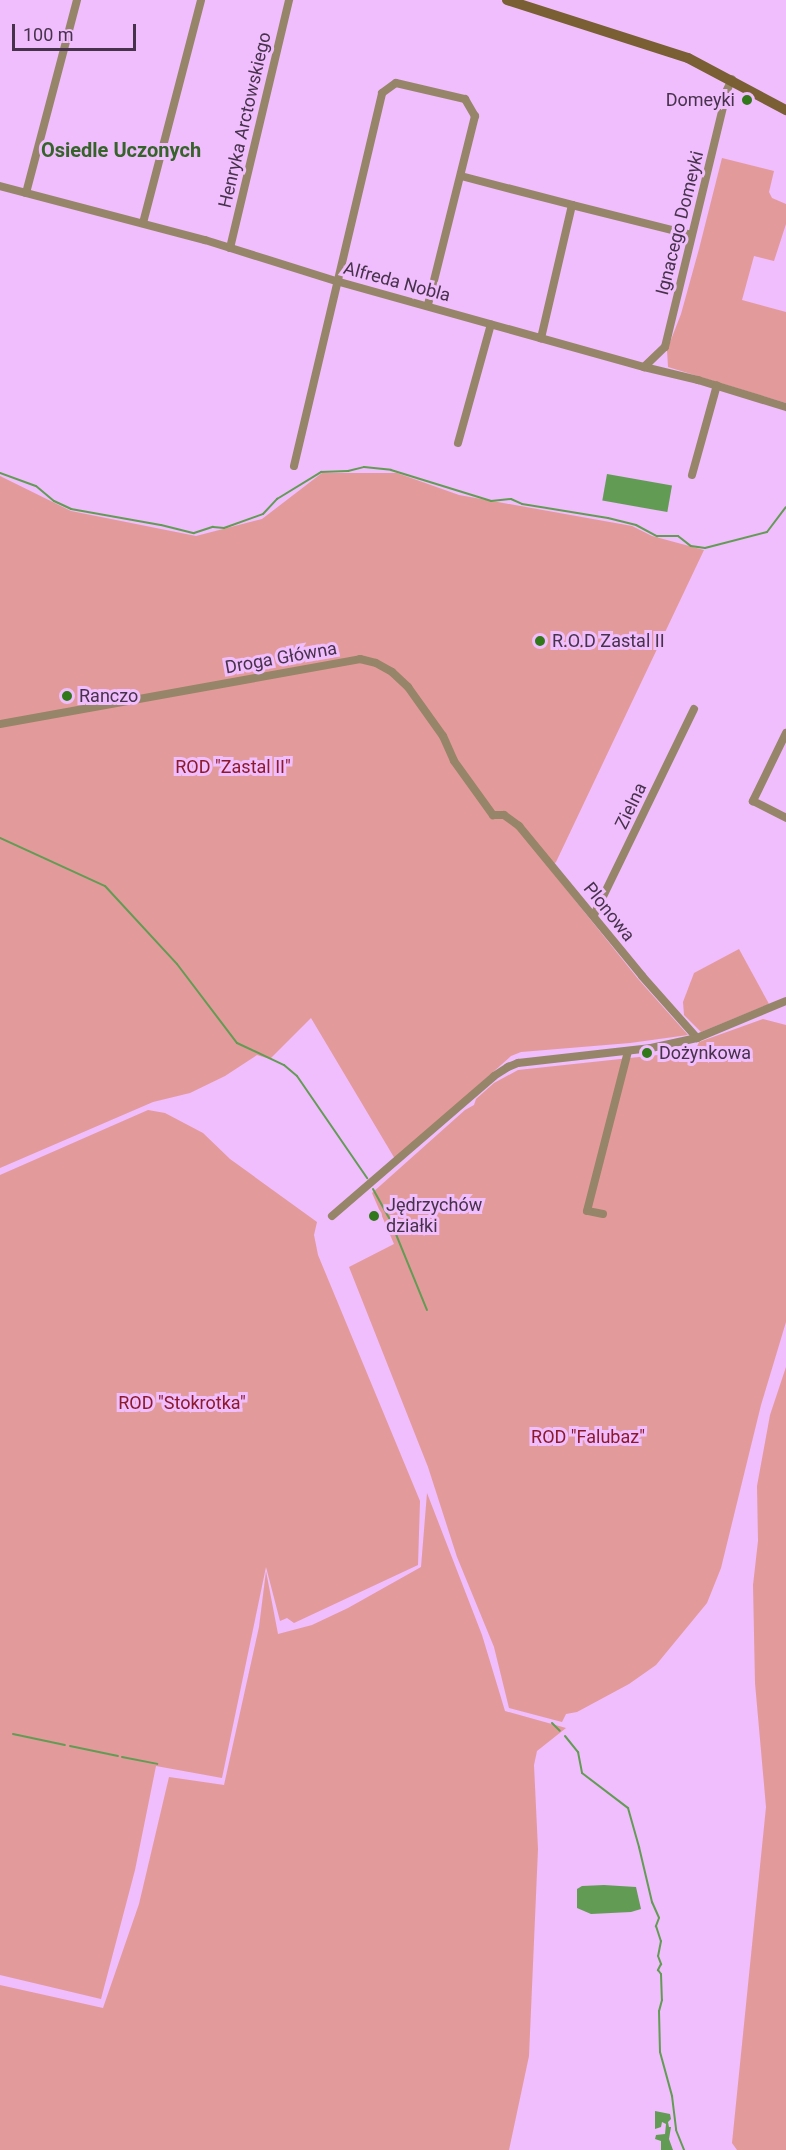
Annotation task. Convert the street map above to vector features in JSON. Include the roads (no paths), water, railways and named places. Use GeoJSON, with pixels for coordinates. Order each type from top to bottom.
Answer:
{"type":"FeatureCollection","features":[{"type":"Feature","properties":{"kind":"main road"},"geometry":{"type":"LineString","coordinates":[[507,0],[670,51],[732,79],[786,110]]}},
{"type":"Feature","properties":{"kind":"street"},"geometry":{"type":"LineString","coordinates":[[26,194],[77,0]]}},
{"type":"Feature","properties":{"kind":"street"},"geometry":{"type":"LineString","coordinates":[[143,223],[201,0]]}},
{"type":"Feature","properties":{"kind":"street","name":"Henryka Arctowskiego"},"geometry":{"type":"LineString","coordinates":[[230,248],[289,0]]}},
{"type":"Feature","properties":{"kind":"street","name":"Ignacego Domeyki"},"geometry":{"type":"LineString","coordinates":[[644,367],[665,347],[727,90],[732,79]]}},
{"type":"Feature","properties":{"kind":"street"},"geometry":{"type":"LineString","coordinates":[[294,466],[382,93],[396,83],[465,99],[475,116],[428,305]]}},
{"type":"Feature","properties":{"kind":"street"},"geometry":{"type":"LineString","coordinates":[[461,176],[691,235]]}},
{"type":"Feature","properties":{"kind":"street","name":"Alfreda Nobla"},"geometry":{"type":"LineString","coordinates":[[0,186],[143,223],[336,281],[644,367],[717,385],[786,407]]}},
{"type":"Feature","properties":{"kind":"street"},"geometry":{"type":"LineString","coordinates":[[541,338],[572,205]]}},
{"type":"Feature","properties":{"kind":"street"},"geometry":{"type":"LineString","coordinates":[[458,443],[491,324]]}},
{"type":"Feature","properties":{"kind":"street"},"geometry":{"type":"LineString","coordinates":[[692,476],[717,385]]}},
{"type":"Feature","properties":{"kind":"street","name":"Droga Główna"},"geometry":{"type":"LineString","coordinates":[[0,724],[360,659],[392,672],[408,687],[443,736],[454,761],[493,815]]}},
{"type":"Feature","properties":{"kind":"street","name":"Zielna"},"geometry":{"type":"LineString","coordinates":[[594,915],[694,709]]}},
{"type":"Feature","properties":{"kind":"street"},"geometry":{"type":"LineString","coordinates":[[786,733],[753,801],[786,818]]}},
{"type":"Feature","properties":{"kind":"street","name":"Plonowa"},"geometry":{"type":"LineString","coordinates":[[493,815],[504,815],[519,826],[635,967],[697,1038]]}},
{"type":"Feature","properties":{"kind":"street"},"geometry":{"type":"LineString","coordinates":[[332,1216],[507,1067],[518,1063],[628,1051],[697,1038],[786,1001]]}},
{"type":"Feature","properties":{"kind":"street"},"geometry":{"type":"LineString","coordinates":[[603,1214],[587,1210],[628,1051]]}},
{"type":"Feature","properties":{"kind":"waterway"},"geometry":{"type":"LineString","coordinates":[[0,473],[36,486],[54,501],[71,509],[194,533],[213,527],[224,528],[263,514],[277,499],[321,472],[348,471],[364,467],[391,470],[491,501],[511,499],[522,504],[608,518],[636,525],[657,536],[678,536],[691,546],[705,548],[767,532],[786,507]]}},
{"type":"Feature","properties":{"kind":"waterway"},"geometry":{"type":"LineString","coordinates":[[0,838],[105,886],[177,964],[237,1043],[284,1065],[297,1076],[367,1178]]}},
{"type":"Feature","properties":{"kind":"waterway"},"geometry":{"type":"LineString","coordinates":[[373,1189],[391,1222],[427,1310]]}},
{"type":"Feature","properties":{"kind":"waterway"},"geometry":{"type":"LineString","coordinates":[[552,1723],[560,1731]]}},
{"type":"Feature","properties":{"kind":"waterway"},"geometry":{"type":"LineString","coordinates":[[13,1734],[65,1745]]}},
{"type":"Feature","properties":{"kind":"waterway"},"geometry":{"type":"LineString","coordinates":[[565,1736],[578,1752],[582,1773],[628,1808],[652,1902],[659,1918],[656,1926],[661,1941],[658,1956],[661,1964],[658,1970],[661,1974],[662,2000],[659,2011],[660,2052],[672,2096],[676,2130],[684,2150]]}},
{"type":"Feature","properties":{"kind":"waterway"},"geometry":{"type":"LineString","coordinates":[[70,1746],[118,1756]]}},
{"type":"Feature","properties":{"kind":"waterway"},"geometry":{"type":"LineString","coordinates":[[122,1757],[157,1764]]}},
{"type":"Feature","properties":{"kind":"place","name":"Domeyki"},"geometry":{"type":"Point","coordinates":[747,100]}},
{"type":"Feature","properties":{"kind":"place","name":"R.O.D Zastal II"},"geometry":{"type":"Point","coordinates":[540,641]}},
{"type":"Feature","properties":{"kind":"place","name":"Ranczo"},"geometry":{"type":"Point","coordinates":[67,696]}},
{"type":"Feature","properties":{"kind":"place","name":"Dożynkowa"},"geometry":{"type":"Point","coordinates":[647,1053]}},
{"type":"Feature","properties":{"kind":"place","name":"Jędrzychów działki"},"geometry":{"type":"Point","coordinates":[374,1216]}},
{"type":"Feature","properties":{"kind":"district","name":"Osiedle Uczonych"},"geometry":{"type":"Point","coordinates":[121,150]}},
{"type":"Feature","properties":{"kind":"park label","name":"ROD \"Zastal II\""},"geometry":{"type":"Point","coordinates":[233,767]}},
{"type":"Feature","properties":{"kind":"park label","name":"ROD \"Stokrotka\""},"geometry":{"type":"Point","coordinates":[182,1403]}},
{"type":"Feature","properties":{"kind":"park label","name":"ROD \"Falubaz\""},"geometry":{"type":"Point","coordinates":[588,1437]}}]}
